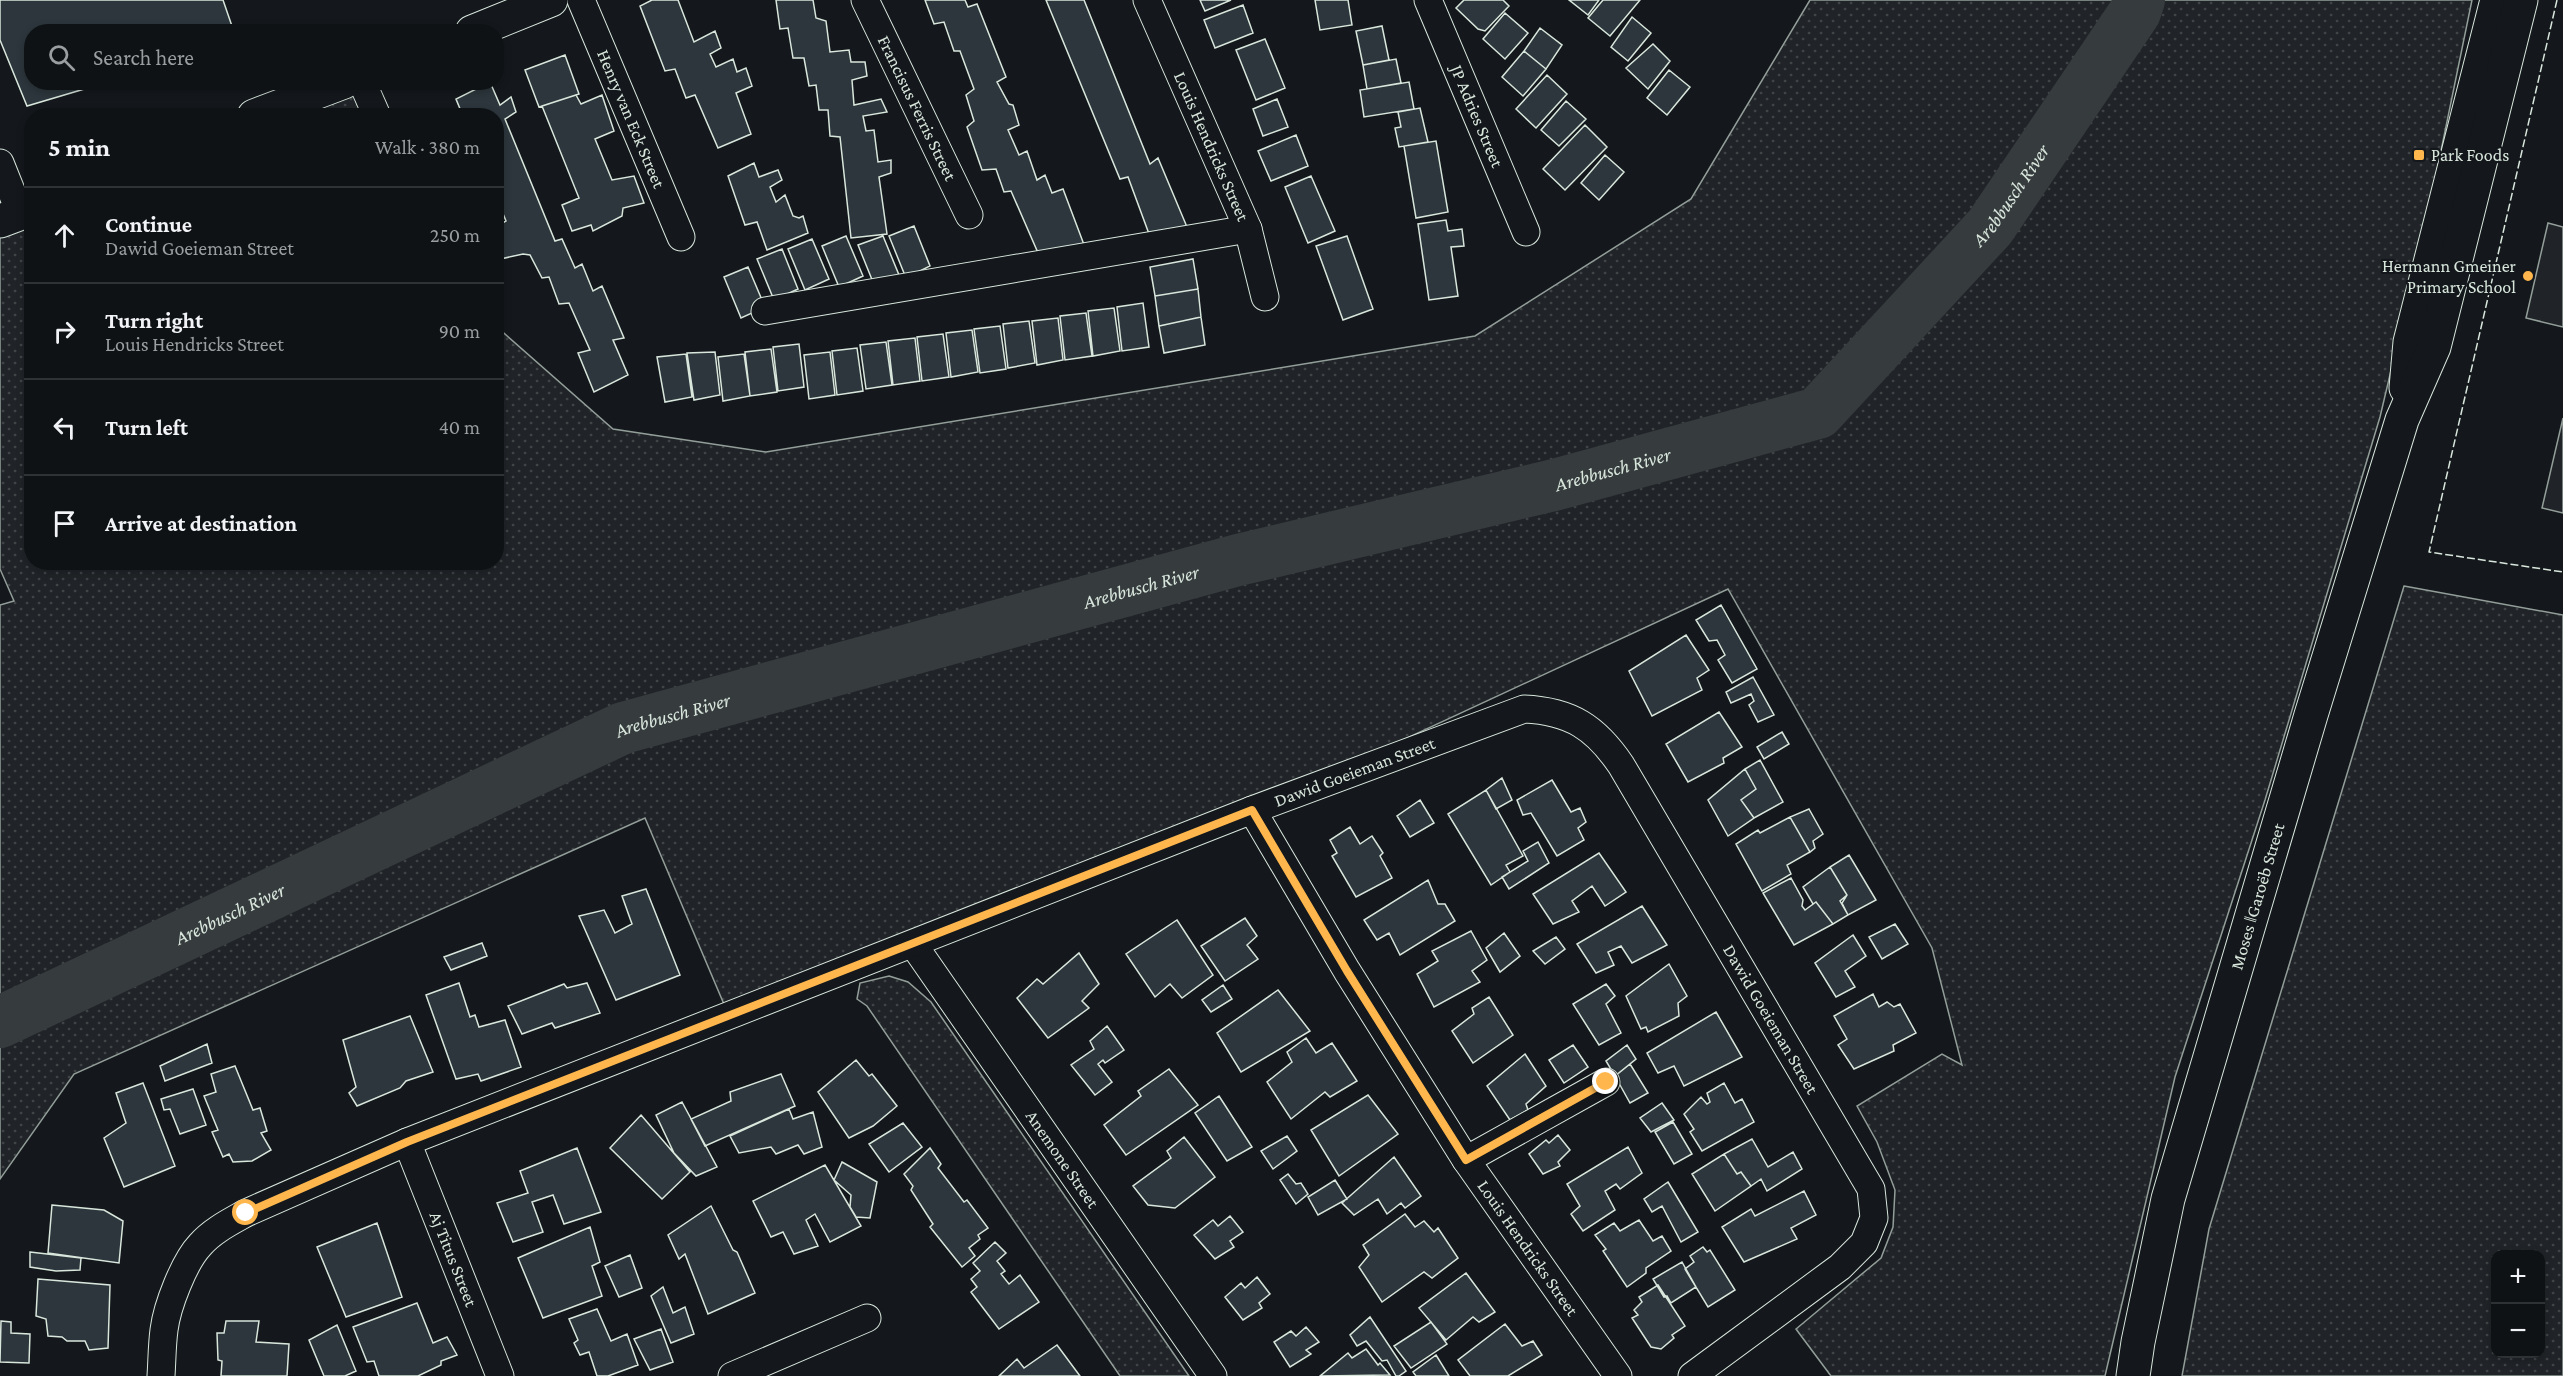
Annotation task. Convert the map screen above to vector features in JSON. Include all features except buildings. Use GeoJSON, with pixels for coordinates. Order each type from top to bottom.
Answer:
{"type":"FeatureCollection","features":[{"type":"Feature","properties":{"kind":"main road"},"geometry":{"type":"LineString","coordinates":[[492,24],[550,0]]}},
{"type":"Feature","properties":{"kind":"main road","name":"Moses ǁGaroëb Street"},"geometry":{"type":"LineString","coordinates":[[2402,420],[2410,342],[2497,0]]}},
{"type":"Feature","properties":{"kind":"main road","name":"Moses ǁGaroëb Street"},"geometry":{"type":"LineString","coordinates":[[2133,1376],[2168,1199],[2311,715],[2402,420],[2434,347],[2521,0]]}},
{"type":"Feature","properties":{"kind":"main road"},"geometry":{"type":"LineString","coordinates":[[275,108],[323,90]]}},
{"type":"Feature","properties":{"kind":"street","name":"Henry van Eck Street"},"geometry":{"type":"LineString","coordinates":[[581,0],[681,237]]}},
{"type":"Feature","properties":{"kind":"street","name":"Francisus Ferris Street"},"geometry":{"type":"LineString","coordinates":[[865,0],[969,215]]}},
{"type":"Feature","properties":{"kind":"street","name":"Louis Hendricks Street"},"geometry":{"type":"LineString","coordinates":[[1147,0],[1248,229],[1265,297]]}},
{"type":"Feature","properties":{"kind":"street","name":"JP Adries Street"},"geometry":{"type":"LineString","coordinates":[[1428,0],[1526,232]]}},
{"type":"Feature","properties":{"kind":"street"},"geometry":{"type":"LineString","coordinates":[[366,90],[373,108]]}},
{"type":"Feature","properties":{"kind":"street"},"geometry":{"type":"LineString","coordinates":[[0,163],[17,214]]}},
{"type":"Feature","properties":{"kind":"street"},"geometry":{"type":"LineString","coordinates":[[765,311],[1248,229]]}},
{"type":"Feature","properties":{"kind":"street","name":"Dawid Goeieman Street"},"geometry":{"type":"LineString","coordinates":[[161,1376],[164,1328],[173,1297],[190,1259],[201,1244],[246,1213],[407,1142],[1252,810],[1524,709],[1543,710],[1587,726],[1605,742],[1621,765],[1871,1189],[1874,1218],[1864,1243],[1840,1267],[1692,1376]]}},
{"type":"Feature","properties":{"kind":"street","name":"Louis Hendricks Street"},"geometry":{"type":"LineString","coordinates":[[1252,810],[1347,971],[1466,1160],[1618,1376]]}},
{"type":"Feature","properties":{"kind":"street","name":"Anemone Street"},"geometry":{"type":"LineString","coordinates":[[913,944],[1213,1376]]}},
{"type":"Feature","properties":{"kind":"street"},"geometry":{"type":"LineString","coordinates":[[1466,1160],[1606,1082]]}},
{"type":"Feature","properties":{"kind":"street","name":"Aj Titus Street"},"geometry":{"type":"LineString","coordinates":[[407,1142],[500,1376]]}},
{"type":"Feature","properties":{"kind":"street"},"geometry":{"type":"LineString","coordinates":[[732,1376],[867,1318]]}},
{"type":"Feature","properties":{"kind":"shaded area"},"geometry":{"type":"Polygon","coordinates":[[[1810,0],[2472,0],[2427,219],[2380,417],[2265,800],[2175,1077],[2105,1376],[1831,1376],[1796,1329],[1881,1258],[1893,1227],[1895,1190],[1877,1142],[1857,1106],[1942,1054],[1962,1065],[1932,948],[1728,589],[1252,810],[729,1016],[645,818],[74,1074],[0,1179],[0,605],[14,601],[0,569],[0,221],[24,212],[24,570],[504,570],[504,333],[613,429],[766,452],[1475,336],[1691,199],[1810,0]]]}},
{"type":"Feature","properties":{"kind":"shaded area"},"geometry":{"type":"Polygon","coordinates":[[[328,90],[354,90],[370,108],[284,108],[328,90]]]}},
{"type":"Feature","properties":{"kind":"shaded area"},"geometry":{"type":"Polygon","coordinates":[[[2548,223],[2563,227],[2563,327],[2526,318],[2548,223]]]}},
{"type":"Feature","properties":{"kind":"shaded area"},"geometry":{"type":"Polygon","coordinates":[[[2563,418],[2563,513],[2542,508],[2563,418]]]}},
{"type":"Feature","properties":{"kind":"shaded area"},"geometry":{"type":"Polygon","coordinates":[[[2404,586],[2563,615],[2563,1376],[2182,1376],[2209,1229],[2404,586]]]}},
{"type":"Feature","properties":{"kind":"shaded area"},"geometry":{"type":"Polygon","coordinates":[[[889,976],[908,982],[931,1002],[1189,1376],[1120,1376],[867,1006],[857,999],[860,983],[889,976]]]}},
{"type":"Feature","properties":{"kind":"waterway","name":"Arebbusch River"},"geometry":{"type":"LineString","coordinates":[[0,1022],[623,728],[1238,560],[1554,485],[1818,413],[1990,227],[2135,12],[2139,0]]}},
{"type":"Feature","properties":{"kind":"fence"},"geometry":{"type":"LineString","coordinates":[[2557,0],[2429,552],[2563,572]]}},
{"type":"Feature","properties":{"kind":"place","name":"Park Foods"},"geometry":{"type":"Point","coordinates":[2419,155]}},
{"type":"Feature","properties":{"kind":"place","name":"Hermann Gmeiner Primary School"},"geometry":{"type":"Point","coordinates":[2528,276]}},
{"type":"Feature","properties":{"kind":"route"},"geometry":{"type":"LineString","coordinates":[[246,1213],[407,1142],[1252,810],[1347,971],[1466,1160],[1606,1082]]}}]}
